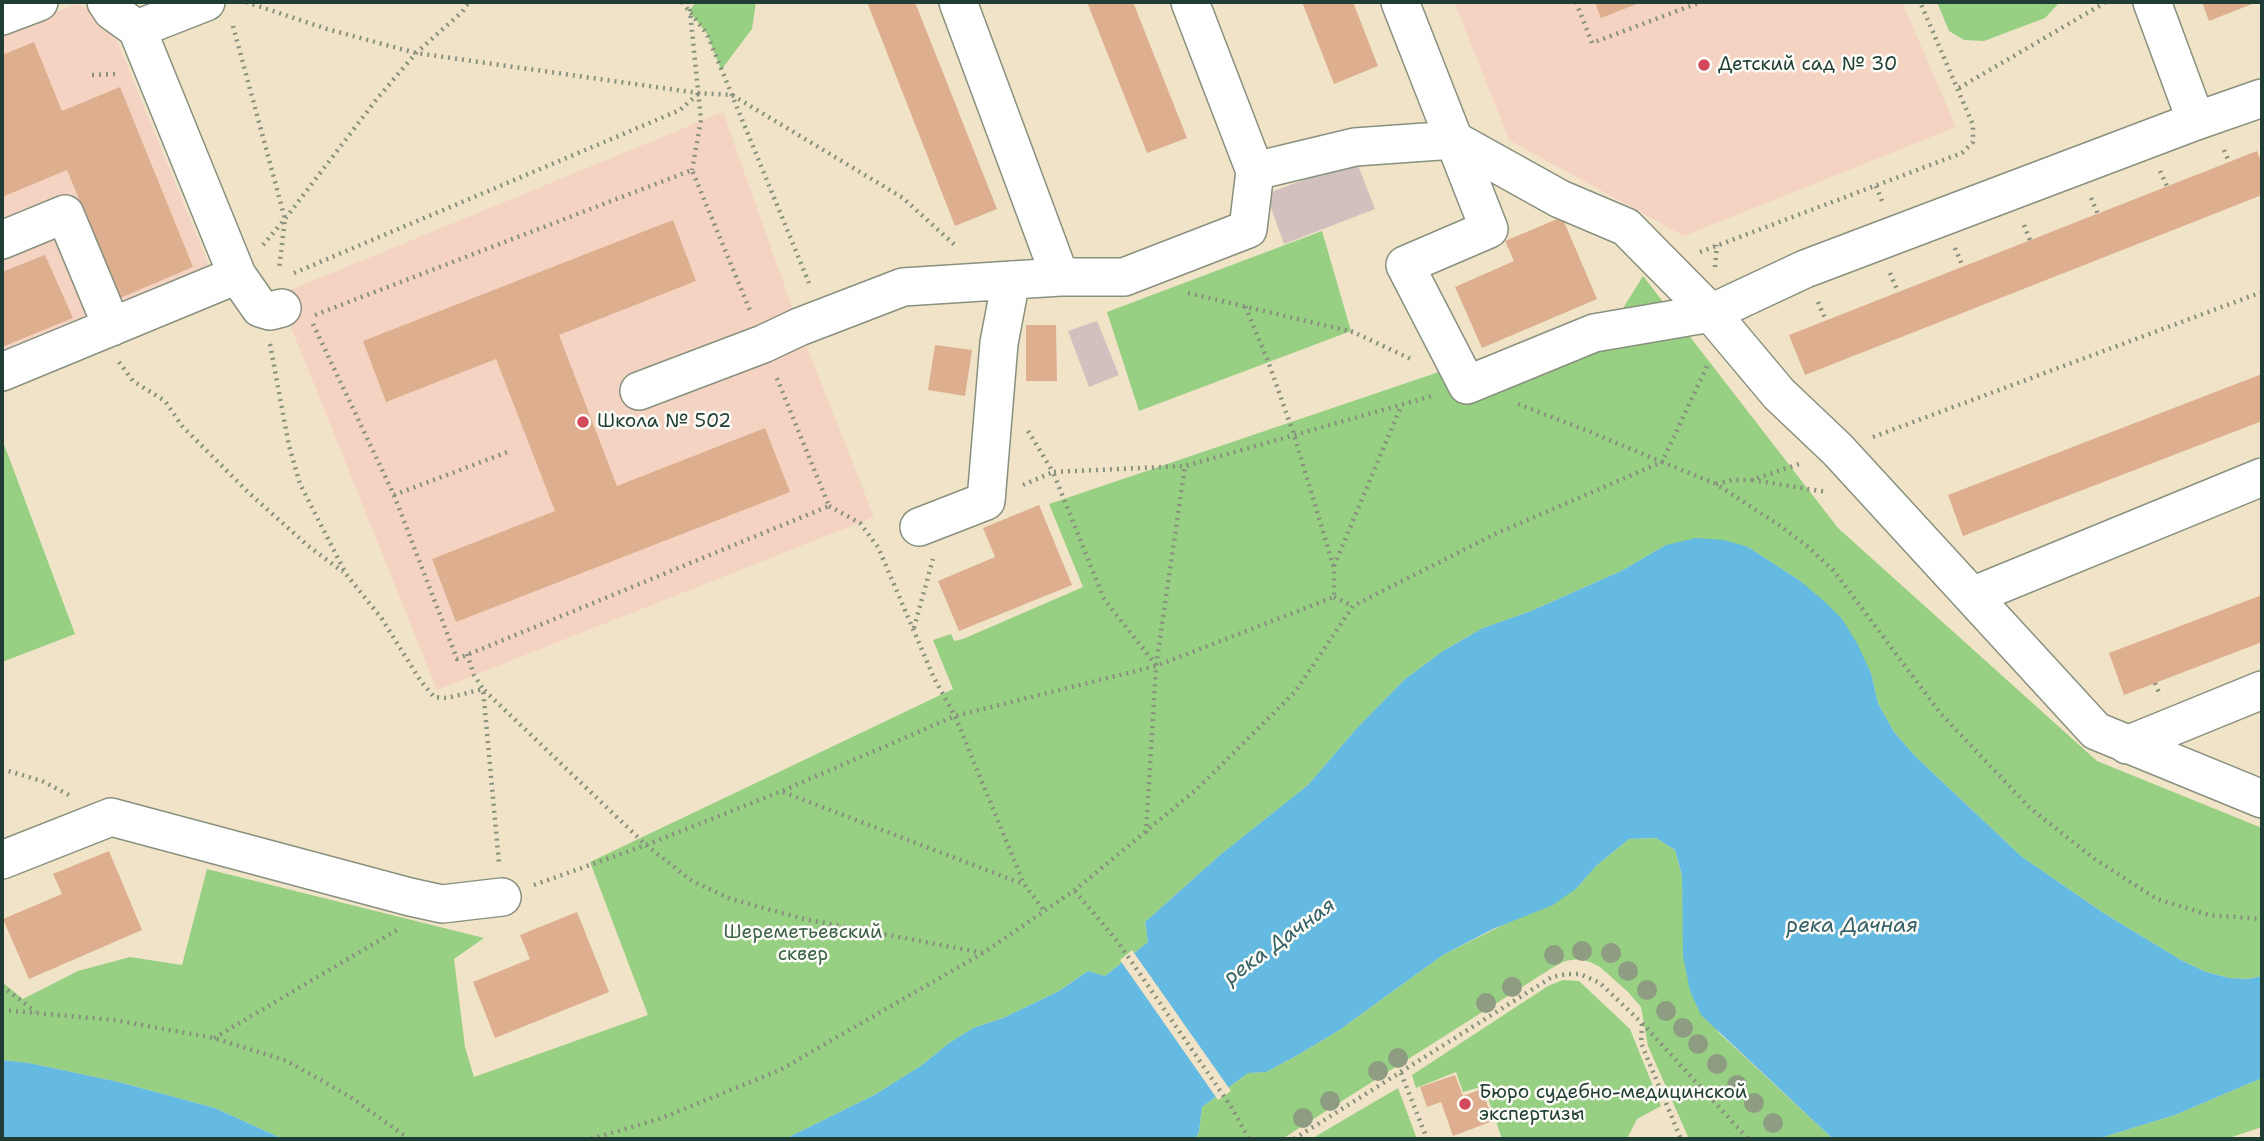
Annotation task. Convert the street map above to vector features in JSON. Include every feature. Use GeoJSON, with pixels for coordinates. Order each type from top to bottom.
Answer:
{"type":"FeatureCollection","features":[{"type":"Feature","properties":{"kind":"lane"},"geometry":{"type":"LineString","coordinates":[[2,16],[38,2]]}},
{"type":"Feature","properties":{"kind":"lane"},"geometry":{"type":"LineString","coordinates":[[106,2],[113,11],[137,29],[237,275],[273,298]]}},
{"type":"Feature","properties":{"kind":"lane"},"geometry":{"type":"LineString","coordinates":[[958,2],[1060,277]]}},
{"type":"Feature","properties":{"kind":"lane"},"geometry":{"type":"LineString","coordinates":[[639,391],[903,287],[1060,277],[1124,277],[1248,229],[1255,171],[1190,2]]}},
{"type":"Feature","properties":{"kind":"lane"},"geometry":{"type":"LineString","coordinates":[[1400,2],[1489,229],[1405,265],[1467,385],[1594,333],[1718,321],[1805,269],[2262,98]]}},
{"type":"Feature","properties":{"kind":"lane"},"geometry":{"type":"LineString","coordinates":[[2151,2],[2196,121]]}},
{"type":"Feature","properties":{"kind":"lane"},"geometry":{"type":"LineString","coordinates":[[137,29],[218,8]]}},
{"type":"Feature","properties":{"kind":"lane"},"geometry":{"type":"LineString","coordinates":[[1255,171],[1355,147],[1454,140],[1560,199],[1626,227],[1718,321],[1779,394],[1838,450],[2095,731],[2262,799]]}},
{"type":"Feature","properties":{"kind":"lane"},"geometry":{"type":"LineString","coordinates":[[2,240],[65,214],[104,330]]}},
{"type":"Feature","properties":{"kind":"lane"},"geometry":{"type":"LineString","coordinates":[[2,372],[237,275]]}},
{"type":"Feature","properties":{"kind":"lane"},"geometry":{"type":"LineString","coordinates":[[932,521],[986,501],[1005,280]]}},
{"type":"Feature","properties":{"kind":"lane"},"geometry":{"type":"LineString","coordinates":[[1972,596],[2262,477]]}},
{"type":"Feature","properties":{"kind":"lane"},"geometry":{"type":"LineString","coordinates":[[2127,745],[2262,690]]}},
{"type":"Feature","properties":{"kind":"lane"},"geometry":{"type":"LineString","coordinates":[[2,860],[111,817],[442,904],[502,897]]}},
{"type":"Feature","properties":{"kind":"path"},"geometry":{"type":"LineString","coordinates":[[246,2],[327,29],[416,53],[698,93],[732,95],[903,198],[936,229],[1005,280]]}},
{"type":"Feature","properties":{"kind":"path"},"geometry":{"type":"LineString","coordinates":[[273,298],[237,275],[285,219],[376,100],[416,53],[462,12],[469,2]]}},
{"type":"Feature","properties":{"kind":"path"},"geometry":{"type":"LineString","coordinates":[[682,2],[707,34],[823,317]]}},
{"type":"Feature","properties":{"kind":"path"},"geometry":{"type":"LineString","coordinates":[[689,2],[701,120],[692,170],[829,506],[860,523],[878,547],[934,678],[955,716],[1024,884],[1045,912]]}},
{"type":"Feature","properties":{"kind":"path"},"geometry":{"type":"LineString","coordinates":[[1576,2],[1592,43],[1701,2]]}},
{"type":"Feature","properties":{"kind":"path"},"geometry":{"type":"LineString","coordinates":[[1663,266],[1962,153],[1973,142],[1973,125],[1920,2]]}},
{"type":"Feature","properties":{"kind":"path"},"geometry":{"type":"LineString","coordinates":[[1958,89],[2106,2]]}},
{"type":"Feature","properties":{"kind":"path"},"geometry":{"type":"LineString","coordinates":[[218,8],[285,219],[273,298],[272,353],[289,446],[300,484],[346,574],[382,619],[420,680],[434,697],[447,698],[483,689]]}},
{"type":"Feature","properties":{"kind":"path"},"geometry":{"type":"LineString","coordinates":[[273,298],[680,110],[698,93]]}},
{"type":"Feature","properties":{"kind":"path"},"geometry":{"type":"LineString","coordinates":[[692,170],[310,317],[394,495],[457,659],[829,506]]}},
{"type":"Feature","properties":{"kind":"path"},"geometry":{"type":"LineString","coordinates":[[1178,290],[1351,331],[1364,337]]}},
{"type":"Feature","properties":{"kind":"path"},"geometry":{"type":"LineString","coordinates":[[1752,480],[2262,292]]}},
{"type":"Feature","properties":{"kind":"path"},"geometry":{"type":"LineString","coordinates":[[1245,306],[1294,435],[1334,568],[1334,597]]}},
{"type":"Feature","properties":{"kind":"path"},"geometry":{"type":"LineString","coordinates":[[591,1139],[659,1119],[780,1070],[983,953],[1045,912],[1146,833],[1197,789],[1295,692],[1353,606],[1495,534],[1662,463],[1718,321]]}},
{"type":"Feature","properties":{"kind":"path"},"geometry":{"type":"LineString","coordinates":[[104,330],[134,382],[165,401],[182,426],[249,493],[307,545],[346,574]]}},
{"type":"Feature","properties":{"kind":"path"},"geometry":{"type":"LineString","coordinates":[[986,501],[1053,472],[1185,466],[1467,385],[1588,430],[1716,484],[1779,524],[1834,571],[1941,714],[2029,808],[2096,860],[2157,900],[2209,915],[2262,919]]}},
{"type":"Feature","properties":{"kind":"path"},"geometry":{"type":"LineString","coordinates":[[1334,568],[1401,405]]}},
{"type":"Feature","properties":{"kind":"path"},"geometry":{"type":"LineString","coordinates":[[1025,425],[1053,472],[1104,599],[1156,666]]}},
{"type":"Feature","properties":{"kind":"path"},"geometry":{"type":"LineString","coordinates":[[394,495],[510,451]]}},
{"type":"Feature","properties":{"kind":"path"},"geometry":{"type":"LineString","coordinates":[[1146,833],[1156,666],[1185,466]]}},
{"type":"Feature","properties":{"kind":"path"},"geometry":{"type":"LineString","coordinates":[[1716,484],[1731,480],[1752,480],[1832,493]]}},
{"type":"Feature","properties":{"kind":"path"},"geometry":{"type":"LineString","coordinates":[[913,629],[932,521]]}},
{"type":"Feature","properties":{"kind":"path"},"geometry":{"type":"LineString","coordinates":[[483,689],[502,897],[646,845],[782,791],[955,716],[1156,666],[1334,597],[1353,606]]}},
{"type":"Feature","properties":{"kind":"path"},"geometry":{"type":"LineString","coordinates":[[467,654],[474,675],[483,689],[646,845],[692,881],[732,899],[804,919],[983,953]]}},
{"type":"Feature","properties":{"kind":"path"},"geometry":{"type":"LineString","coordinates":[[2,769],[42,781],[111,817]]}},
{"type":"Feature","properties":{"kind":"path"},"geometry":{"type":"LineString","coordinates":[[782,791],[1024,884]]}},
{"type":"Feature","properties":{"kind":"path"},"geometry":{"type":"LineString","coordinates":[[1075,890],[1118,942],[1232,1108],[1249,1139]]}},
{"type":"Feature","properties":{"kind":"path"},"geometry":{"type":"LineString","coordinates":[[214,1038],[442,904]]}},
{"type":"Feature","properties":{"kind":"path"},"geometry":{"type":"LineString","coordinates":[[1294,1139],[1552,977],[1567,974],[1580,974],[1600,983],[1642,1023],[1748,1139]]}},
{"type":"Feature","properties":{"kind":"path"},"geometry":{"type":"LineString","coordinates":[[2,986],[36,1013]]}},
{"type":"Feature","properties":{"kind":"path"},"geometry":{"type":"LineString","coordinates":[[2,1010],[114,1020],[214,1038],[287,1061],[352,1098],[409,1139]]}},
{"type":"Feature","properties":{"kind":"path"},"geometry":{"type":"LineString","coordinates":[[1642,1023],[1640,1043],[1681,1139]]}},
{"type":"Feature","properties":{"kind":"path"},"geometry":{"type":"LineString","coordinates":[[1401,1073],[1427,1139]]}},
{"type":"Feature","properties":{"kind":"shaded area","name":"Детский сад № 30"},"geometry":{"type":"Polygon","coordinates":[[[1454,2],[1902,2],[1956,127],[1684,236],[1509,140],[1454,2]]]}},
{"type":"Feature","properties":{"kind":"shaded area"},"geometry":{"type":"Polygon","coordinates":[[[76,4],[106,14],[212,273],[2,357],[2,34],[76,4]]]}},
{"type":"Feature","properties":{"kind":"shaded area","name":"Школа № 502"},"geometry":{"type":"Polygon","coordinates":[[[723,112],[799,327],[874,517],[437,690],[278,295],[723,112]]]}},
{"type":"Feature","properties":{"kind":"shaded area"},"geometry":{"type":"Polygon","coordinates":[[[1356,160],[1375,209],[1284,244],[1266,194],[1356,160]]]}},
{"type":"Feature","properties":{"kind":"shaded area"},"geometry":{"type":"Polygon","coordinates":[[[1097,321],[1119,375],[1089,387],[1068,331],[1097,321]]]}},
{"type":"Feature","properties":{"kind":"green space"},"geometry":{"type":"Polygon","coordinates":[[[696,2],[756,2],[752,29],[721,70],[707,34],[689,11],[696,2]]]}},
{"type":"Feature","properties":{"kind":"green space"},"geometry":{"type":"Polygon","coordinates":[[[1937,2],[2060,2],[2045,18],[1984,41],[1964,40],[1949,31],[1937,2]]]}},
{"type":"Feature","properties":{"kind":"green space"},"geometry":{"type":"Polygon","coordinates":[[[1322,231],[1351,331],[1139,411],[1107,312],[1322,231]]]}},
{"type":"Feature","properties":{"kind":"green space","name":"Шереметьевский сквер"},"geometry":{"type":"Polygon","coordinates":[[[1643,276],[1838,528],[2097,761],[2262,828],[2262,976],[2248,979],[2229,978],[2206,972],[2181,960],[2102,912],[2021,856],[1915,756],[1894,732],[1878,703],[1871,673],[1799,580],[1748,547],[1666,545],[1621,571],[1531,611],[1483,628],[1443,651],[1405,679],[1357,728],[1308,785],[1220,855],[1145,922],[1148,942],[1105,976],[1088,971],[1059,991],[1003,1018],[973,1028],[876,1094],[785,1139],[283,1139],[215,1108],[119,1082],[2,1060],[2,982],[23,999],[78,971],[130,957],[182,965],[207,869],[484,938],[454,959],[465,1047],[474,1077],[648,1015],[590,862],[953,689],[933,640],[951,634],[954,641],[963,639],[1083,587],[1049,504],[1622,310],[1643,276]]]}},
{"type":"Feature","properties":{"kind":"green space"},"geometry":{"type":"Polygon","coordinates":[[[2,439],[75,634],[2,662],[2,439]]]}},
{"type":"Feature","properties":{"kind":"green space"},"geometry":{"type":"Polygon","coordinates":[[[1656,838],[1675,850],[1682,876],[1683,908],[1718,1032],[1833,1139],[1689,1139],[1648,1046],[1641,1007],[1600,967],[1578,959],[1565,961],[1552,968],[1282,1139],[1195,1139],[1199,1132],[1202,1107],[1248,1073],[1266,1072],[1296,1056],[1338,1031],[1443,955],[1577,888],[1596,866],[1629,839],[1656,838]]]}},
{"type":"Feature","properties":{"kind":"green space"},"geometry":{"type":"Polygon","coordinates":[[[1563,980],[1579,981],[1630,1029],[1661,1106],[1637,1119],[1627,1139],[1502,1139],[1484,1086],[1463,1092],[1456,1072],[1416,1088],[1412,1075],[1548,986],[1563,980]]]}},
{"type":"Feature","properties":{"kind":"green space"},"geometry":{"type":"Polygon","coordinates":[[[2262,1078],[2262,1127],[2226,1139],[2097,1139],[2175,1115],[2262,1078]]]}},
{"type":"Feature","properties":{"kind":"green space"},"geometry":{"type":"Polygon","coordinates":[[[1398,1088],[1417,1139],[1311,1139],[1398,1088]]]}},
{"type":"Feature","properties":{"kind":"water","name":"река Дачная"},"geometry":{"type":"Polygon","coordinates":[[[1696,538],[1724,540],[1748,547],[1799,580],[1824,601],[1842,619],[1857,643],[1871,673],[1878,703],[1894,732],[1915,756],[2021,856],[2102,912],[2181,960],[2206,972],[2229,978],[2248,979],[2262,976],[2262,1078],[2175,1115],[2097,1139],[1833,1139],[1701,1015],[1690,991],[1683,956],[1682,876],[1675,850],[1656,838],[1629,839],[1596,866],[1577,888],[1553,905],[1493,929],[1443,955],[1338,1031],[1266,1072],[1248,1073],[1202,1107],[1199,1132],[1195,1139],[785,1139],[876,1094],[973,1028],[1003,1018],[1059,991],[1088,971],[1105,976],[1148,942],[1145,922],[1220,855],[1308,785],[1357,728],[1405,679],[1443,651],[1483,628],[1531,611],[1621,571],[1666,545],[1696,538]]]}},
{"type":"Feature","properties":{"kind":"water"},"geometry":{"type":"Polygon","coordinates":[[[2,1060],[119,1082],[215,1108],[283,1139],[2,1139],[2,1060]]]}},
{"type":"Feature","properties":{"kind":"pier"},"geometry":{"type":"Polygon","coordinates":[[[1132,950],[1231,1091],[1218,1100],[1120,960],[1132,950]]]}},
{"type":"Feature","properties":{"kind":"building"},"geometry":{"type":"Polygon","coordinates":[[[867,2],[915,2],[997,209],[955,226],[867,2]]]}},
{"type":"Feature","properties":{"kind":"building"},"geometry":{"type":"Polygon","coordinates":[[[1087,2],[1133,2],[1187,138],[1147,153],[1087,2]]]}},
{"type":"Feature","properties":{"kind":"building"},"geometry":{"type":"Polygon","coordinates":[[[1302,2],[1353,2],[1378,66],[1334,84],[1302,2]]]}},
{"type":"Feature","properties":{"kind":"building"},"geometry":{"type":"Polygon","coordinates":[[[1595,2],[1642,2],[1601,18],[1595,2]]]}},
{"type":"Feature","properties":{"kind":"building"},"geometry":{"type":"Polygon","coordinates":[[[2202,2],[2257,2],[2209,21],[2202,2]]]}},
{"type":"Feature","properties":{"kind":"building"},"geometry":{"type":"Polygon","coordinates":[[[34,42],[62,111],[120,87],[193,267],[120,298],[67,170],[2,197],[2,55],[34,42]]]}},
{"type":"Feature","properties":{"kind":"building"},"geometry":{"type":"Polygon","coordinates":[[[2257,151],[2262,164],[2262,195],[1805,375],[1789,335],[2257,151]]]}},
{"type":"Feature","properties":{"kind":"building"},"geometry":{"type":"Polygon","coordinates":[[[1562,217],[1597,299],[1482,348],[1455,287],[1514,261],[1505,241],[1562,217]]]}},
{"type":"Feature","properties":{"kind":"building"},"geometry":{"type":"Polygon","coordinates":[[[673,220],[696,281],[559,335],[617,486],[765,428],[790,492],[456,622],[432,559],[555,511],[496,359],[386,402],[363,341],[673,220]]]}},
{"type":"Feature","properties":{"kind":"building"},"geometry":{"type":"Polygon","coordinates":[[[45,255],[73,318],[2,347],[2,272],[45,255]]]}},
{"type":"Feature","properties":{"kind":"building"},"geometry":{"type":"Polygon","coordinates":[[[1026,325],[1056,325],[1057,381],[1026,381],[1026,325]]]}},
{"type":"Feature","properties":{"kind":"building"},"geometry":{"type":"Polygon","coordinates":[[[935,345],[972,350],[965,396],[928,390],[935,345]]]}},
{"type":"Feature","properties":{"kind":"building"},"geometry":{"type":"Polygon","coordinates":[[[2262,374],[2262,421],[1963,536],[1948,495],[2262,374]]]}},
{"type":"Feature","properties":{"kind":"building"},"geometry":{"type":"Polygon","coordinates":[[[1039,505],[1072,585],[959,631],[938,581],[995,557],[983,528],[1039,505]]]}},
{"type":"Feature","properties":{"kind":"building"},"geometry":{"type":"Polygon","coordinates":[[[2262,595],[2262,642],[2124,695],[2109,653],[2262,595]]]}},
{"type":"Feature","properties":{"kind":"building"},"geometry":{"type":"Polygon","coordinates":[[[109,851],[142,930],[29,979],[3,919],[62,894],[53,874],[109,851]]]}},
{"type":"Feature","properties":{"kind":"building"},"geometry":{"type":"Polygon","coordinates":[[[577,912],[609,992],[495,1038],[473,982],[530,959],[520,935],[577,912]]]}},
{"type":"Feature","properties":{"kind":"building","name":"Бюро судебно-медицинской экспертизы"},"geometry":{"type":"Polygon","coordinates":[[[1455,1075],[1463,1096],[1482,1089],[1493,1121],[1453,1136],[1441,1102],[1427,1107],[1420,1087],[1455,1075]]]}},
{"type":"Feature","properties":{"kind":"place","name":"Детский сад № 30"},"geometry":{"type":"Point","coordinates":[1704,65]}},
{"type":"Feature","properties":{"kind":"place","name":"Школа № 502"},"geometry":{"type":"Point","coordinates":[583,422]}},
{"type":"Feature","properties":{"kind":"place","name":"Бюро судебно-медицинской экспертизы"},"geometry":{"type":"Point","coordinates":[1465,1104]}}]}
